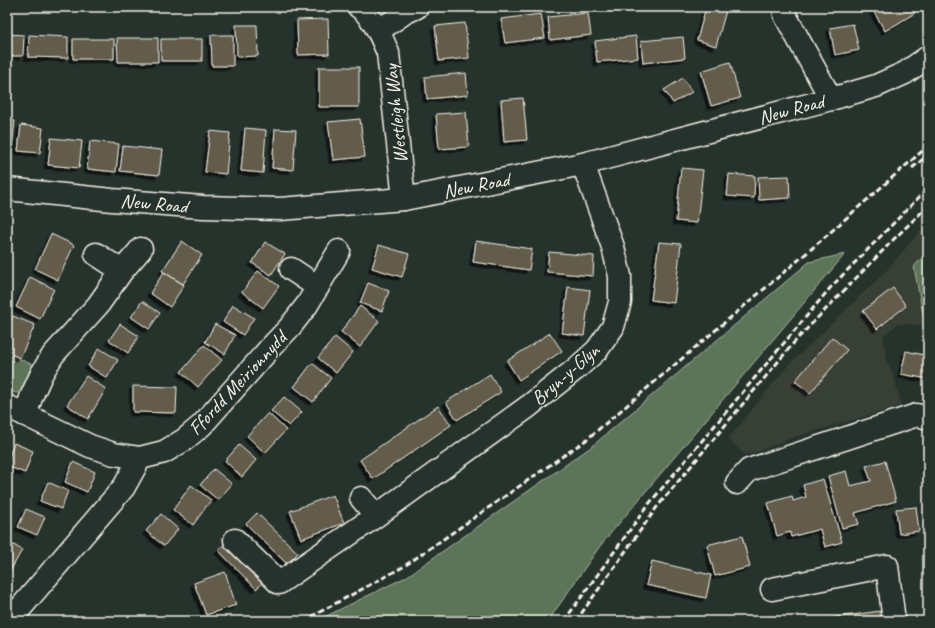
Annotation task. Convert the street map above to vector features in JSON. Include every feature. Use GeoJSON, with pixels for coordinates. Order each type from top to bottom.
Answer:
{"type":"FeatureCollection","features":[{"type":"Feature","properties":{"kind":"street","name":"Westleigh Way"},"geometry":{"type":"LineString","coordinates":[[360,7],[364,10],[378,31],[388,52],[404,199]]}},
{"type":"Feature","properties":{"kind":"street"},"geometry":{"type":"LineString","coordinates":[[378,31],[406,12],[417,7]]}},
{"type":"Feature","properties":{"kind":"street"},"geometry":{"type":"LineString","coordinates":[[784,7],[785,15],[831,99]]}},
{"type":"Feature","properties":{"kind":"street","name":"New Road"},"geometry":{"type":"LineString","coordinates":[[7,189],[112,200],[203,207],[280,209],[404,199],[582,164],[831,99],[876,86],[905,73],[928,57]]}},
{"type":"Feature","properties":{"kind":"street","name":"Bryn-y-Glyn"},"geometry":{"type":"LineString","coordinates":[[235,540],[279,583],[376,516],[529,406],[597,350],[613,327],[620,302],[620,276],[613,247],[582,164]]}},
{"type":"Feature","properties":{"kind":"street"},"geometry":{"type":"LineString","coordinates":[[16,411],[32,394],[53,355],[98,305],[122,271],[141,249]]}},
{"type":"Feature","properties":{"kind":"street","name":"Ffordd Meirionnydd"},"geometry":{"type":"LineString","coordinates":[[16,411],[90,446],[114,454],[140,458],[164,452],[184,440],[202,425],[290,327],[307,305],[339,251]]}},
{"type":"Feature","properties":{"kind":"street"},"geometry":{"type":"LineString","coordinates":[[96,254],[122,271]]}},
{"type":"Feature","properties":{"kind":"street"},"geometry":{"type":"LineString","coordinates":[[291,269],[318,287]]}},
{"type":"Feature","properties":{"kind":"street"},"geometry":{"type":"LineString","coordinates":[[737,483],[749,470],[923,417]]}},
{"type":"Feature","properties":{"kind":"street"},"geometry":{"type":"LineString","coordinates":[[11,619],[124,488],[140,458]]}},
{"type":"Feature","properties":{"kind":"street"},"geometry":{"type":"LineString","coordinates":[[361,498],[376,516]]}},
{"type":"Feature","properties":{"kind":"street"},"geometry":{"type":"LineString","coordinates":[[772,589],[887,566],[894,621]]}},
{"type":"Feature","properties":{"kind":"shaded area"},"geometry":{"type":"Polygon","coordinates":[[[923,228],[928,258],[928,324],[897,324],[883,336],[887,362],[894,377],[901,406],[794,437],[751,454],[744,454],[728,439],[787,367],[885,272],[923,228]]]}},
{"type":"Feature","properties":{"kind":"green space"},"geometry":{"type":"Polygon","coordinates":[[[928,250],[928,324],[925,325],[914,267],[928,250]]]}},
{"type":"Feature","properties":{"kind":"green space"},"geometry":{"type":"Polygon","coordinates":[[[845,254],[600,546],[548,621],[316,621],[406,577],[591,447],[809,262],[845,254]]]}},
{"type":"Feature","properties":{"kind":"green space"},"geometry":{"type":"Polygon","coordinates":[[[7,353],[35,366],[26,391],[16,393],[7,391],[7,353]]]}},
{"type":"Feature","properties":{"kind":"building"},"geometry":{"type":"Polygon","coordinates":[[[706,7],[727,7],[716,46],[697,40],[706,7]]]}},
{"type":"Feature","properties":{"kind":"building"},"geometry":{"type":"Polygon","coordinates":[[[871,7],[912,7],[915,13],[885,31],[871,7]]]}},
{"type":"Feature","properties":{"kind":"building"},"geometry":{"type":"Polygon","coordinates":[[[588,13],[591,35],[550,40],[548,17],[588,13]]]}},
{"type":"Feature","properties":{"kind":"building"},"geometry":{"type":"Polygon","coordinates":[[[541,14],[545,38],[505,43],[501,19],[541,14]]]}},
{"type":"Feature","properties":{"kind":"building"},"geometry":{"type":"Polygon","coordinates":[[[328,19],[329,54],[298,55],[297,20],[328,19]]]}},
{"type":"Feature","properties":{"kind":"building"},"geometry":{"type":"Polygon","coordinates":[[[465,23],[469,58],[439,61],[435,26],[465,23]]]}},
{"type":"Feature","properties":{"kind":"building"},"geometry":{"type":"Polygon","coordinates":[[[853,24],[859,50],[835,55],[830,28],[853,24]]]}},
{"type":"Feature","properties":{"kind":"building"},"geometry":{"type":"Polygon","coordinates":[[[236,25],[257,25],[258,56],[237,57],[236,25]]]}},
{"type":"Feature","properties":{"kind":"building"},"geometry":{"type":"Polygon","coordinates":[[[7,34],[24,35],[23,56],[7,56],[7,34]]]}},
{"type":"Feature","properties":{"kind":"building"},"geometry":{"type":"Polygon","coordinates":[[[29,35],[68,37],[68,58],[28,57],[29,35]]]}},
{"type":"Feature","properties":{"kind":"building"},"geometry":{"type":"Polygon","coordinates":[[[211,35],[233,35],[233,66],[212,66],[211,35]]]}},
{"type":"Feature","properties":{"kind":"building"},"geometry":{"type":"Polygon","coordinates":[[[636,36],[638,58],[597,62],[595,41],[636,36]]]}},
{"type":"Feature","properties":{"kind":"building"},"geometry":{"type":"Polygon","coordinates":[[[683,37],[685,58],[643,63],[641,41],[683,37]]]}},
{"type":"Feature","properties":{"kind":"building"},"geometry":{"type":"Polygon","coordinates":[[[117,38],[158,38],[158,62],[118,62],[117,38]]]}},
{"type":"Feature","properties":{"kind":"building"},"geometry":{"type":"Polygon","coordinates":[[[73,39],[114,39],[114,59],[73,59],[73,39]]]}},
{"type":"Feature","properties":{"kind":"building"},"geometry":{"type":"Polygon","coordinates":[[[161,39],[202,39],[202,61],[161,61],[161,39]]]}},
{"type":"Feature","properties":{"kind":"building"},"geometry":{"type":"Polygon","coordinates":[[[730,62],[740,98],[711,106],[701,71],[730,62]]]}},
{"type":"Feature","properties":{"kind":"building"},"geometry":{"type":"Polygon","coordinates":[[[319,67],[359,67],[359,107],[319,107],[319,67]]]}},
{"type":"Feature","properties":{"kind":"building"},"geometry":{"type":"Polygon","coordinates":[[[466,73],[468,95],[427,99],[425,77],[466,73]]]}},
{"type":"Feature","properties":{"kind":"building"},"geometry":{"type":"Polygon","coordinates":[[[683,78],[692,92],[673,103],[664,90],[683,78]]]}},
{"type":"Feature","properties":{"kind":"building"},"geometry":{"type":"Polygon","coordinates":[[[523,98],[527,140],[504,142],[501,100],[523,98]]]}},
{"type":"Feature","properties":{"kind":"building"},"geometry":{"type":"Polygon","coordinates":[[[466,112],[469,147],[439,149],[436,114],[466,112]]]}},
{"type":"Feature","properties":{"kind":"building"},"geometry":{"type":"Polygon","coordinates":[[[360,119],[365,157],[333,160],[328,122],[360,119]]]}},
{"type":"Feature","properties":{"kind":"building"},"geometry":{"type":"Polygon","coordinates":[[[7,120],[15,121],[12,148],[7,148],[7,120]]]}},
{"type":"Feature","properties":{"kind":"building"},"geometry":{"type":"Polygon","coordinates":[[[21,125],[43,128],[40,153],[18,151],[21,125]]]}},
{"type":"Feature","properties":{"kind":"building"},"geometry":{"type":"Polygon","coordinates":[[[245,128],[266,130],[263,173],[241,171],[245,128]]]}},
{"type":"Feature","properties":{"kind":"building"},"geometry":{"type":"Polygon","coordinates":[[[275,129],[296,130],[293,170],[272,168],[275,129]]]}},
{"type":"Feature","properties":{"kind":"building"},"geometry":{"type":"Polygon","coordinates":[[[210,131],[230,133],[226,174],[205,172],[210,131]]]}},
{"type":"Feature","properties":{"kind":"building"},"geometry":{"type":"Polygon","coordinates":[[[51,138],[82,141],[79,168],[48,165],[51,138]]]}},
{"type":"Feature","properties":{"kind":"building"},"geometry":{"type":"Polygon","coordinates":[[[90,141],[119,144],[116,172],[87,169],[90,141]]]}},
{"type":"Feature","properties":{"kind":"building"},"geometry":{"type":"Polygon","coordinates":[[[123,146],[162,150],[159,175],[120,171],[123,146]]]}},
{"type":"Feature","properties":{"kind":"building"},"geometry":{"type":"Polygon","coordinates":[[[681,168],[703,170],[697,223],[676,221],[681,168]]]}},
{"type":"Feature","properties":{"kind":"building"},"geometry":{"type":"Polygon","coordinates":[[[729,174],[755,176],[754,198],[727,196],[729,174]]]}},
{"type":"Feature","properties":{"kind":"building"},"geometry":{"type":"Polygon","coordinates":[[[789,176],[790,198],[759,200],[758,177],[789,176]]]}},
{"type":"Feature","properties":{"kind":"building"},"geometry":{"type":"Polygon","coordinates":[[[51,234],[74,245],[58,280],[35,269],[51,234]]]}},
{"type":"Feature","properties":{"kind":"building"},"geometry":{"type":"Polygon","coordinates":[[[182,241],[202,255],[183,284],[162,271],[182,241]]]}},
{"type":"Feature","properties":{"kind":"building"},"geometry":{"type":"Polygon","coordinates":[[[476,241],[532,249],[529,270],[473,262],[476,241]]]}},
{"type":"Feature","properties":{"kind":"building"},"geometry":{"type":"Polygon","coordinates":[[[265,242],[285,254],[271,275],[252,263],[265,242]]]}},
{"type":"Feature","properties":{"kind":"building"},"geometry":{"type":"Polygon","coordinates":[[[659,242],[681,244],[674,303],[651,300],[659,242]]]}},
{"type":"Feature","properties":{"kind":"building"},"geometry":{"type":"Polygon","coordinates":[[[379,245],[409,254],[402,277],[372,268],[379,245]]]}},
{"type":"Feature","properties":{"kind":"building"},"geometry":{"type":"Polygon","coordinates":[[[549,252],[594,256],[593,276],[547,272],[549,252]]]}},
{"type":"Feature","properties":{"kind":"building"},"geometry":{"type":"Polygon","coordinates":[[[258,271],[279,286],[263,308],[242,292],[258,271]]]}},
{"type":"Feature","properties":{"kind":"building"},"geometry":{"type":"Polygon","coordinates":[[[164,272],[184,285],[170,307],[150,293],[164,272]]]}},
{"type":"Feature","properties":{"kind":"building"},"geometry":{"type":"Polygon","coordinates":[[[30,277],[54,289],[40,319],[16,307],[30,277]]]}},
{"type":"Feature","properties":{"kind":"building"},"geometry":{"type":"Polygon","coordinates":[[[368,283],[389,291],[382,311],[360,303],[368,283]]]}},
{"type":"Feature","properties":{"kind":"building"},"geometry":{"type":"Polygon","coordinates":[[[568,287],[590,290],[584,336],[562,333],[568,287]]]}},
{"type":"Feature","properties":{"kind":"building"},"geometry":{"type":"Polygon","coordinates":[[[893,288],[906,306],[877,329],[863,311],[893,288]]]}},
{"type":"Feature","properties":{"kind":"building"},"geometry":{"type":"Polygon","coordinates":[[[142,301],[160,313],[149,329],[131,317],[142,301]]]}},
{"type":"Feature","properties":{"kind":"building"},"geometry":{"type":"Polygon","coordinates":[[[233,305],[254,318],[243,335],[223,322],[233,305]]]}},
{"type":"Feature","properties":{"kind":"building"},"geometry":{"type":"Polygon","coordinates":[[[360,306],[379,321],[360,347],[341,332],[360,306]]]}},
{"type":"Feature","properties":{"kind":"building"},"geometry":{"type":"Polygon","coordinates":[[[13,316],[35,325],[20,358],[7,352],[7,329],[13,316]]]}},
{"type":"Feature","properties":{"kind":"building"},"geometry":{"type":"Polygon","coordinates":[[[120,324],[139,336],[128,353],[109,340],[120,324]]]}},
{"type":"Feature","properties":{"kind":"building"},"geometry":{"type":"Polygon","coordinates":[[[215,324],[235,335],[225,354],[205,342],[215,324]]]}},
{"type":"Feature","properties":{"kind":"building"},"geometry":{"type":"Polygon","coordinates":[[[550,333],[562,351],[519,380],[507,361],[550,333]]]}},
{"type":"Feature","properties":{"kind":"building"},"geometry":{"type":"Polygon","coordinates":[[[335,337],[353,352],[336,373],[318,358],[335,337]]]}},
{"type":"Feature","properties":{"kind":"building"},"geometry":{"type":"Polygon","coordinates":[[[832,337],[847,350],[810,393],[795,381],[832,337]]]}},
{"type":"Feature","properties":{"kind":"building"},"geometry":{"type":"Polygon","coordinates":[[[204,345],[222,360],[198,387],[181,372],[204,345]]]}},
{"type":"Feature","properties":{"kind":"building"},"geometry":{"type":"Polygon","coordinates":[[[99,348],[118,360],[107,378],[88,366],[99,348]]]}},
{"type":"Feature","properties":{"kind":"building"},"geometry":{"type":"Polygon","coordinates":[[[906,351],[928,356],[928,379],[901,374],[906,351]]]}},
{"type":"Feature","properties":{"kind":"building"},"geometry":{"type":"Polygon","coordinates":[[[312,363],[331,378],[313,402],[294,387],[312,363]]]}},
{"type":"Feature","properties":{"kind":"building"},"geometry":{"type":"Polygon","coordinates":[[[490,374],[501,392],[457,420],[446,402],[490,374]]]}},
{"type":"Feature","properties":{"kind":"building"},"geometry":{"type":"Polygon","coordinates":[[[86,376],[106,389],[88,419],[67,405],[86,376]]]}},
{"type":"Feature","properties":{"kind":"building"},"geometry":{"type":"Polygon","coordinates":[[[133,386],[177,387],[176,413],[133,412],[133,386]]]}},
{"type":"Feature","properties":{"kind":"building"},"geometry":{"type":"Polygon","coordinates":[[[284,397],[302,412],[289,426],[271,411],[284,397]]]}},
{"type":"Feature","properties":{"kind":"building"},"geometry":{"type":"Polygon","coordinates":[[[438,406],[451,425],[373,479],[360,460],[438,406]]]}},
{"type":"Feature","properties":{"kind":"building"},"geometry":{"type":"Polygon","coordinates":[[[268,413],[286,430],[265,453],[247,436],[268,413]]]}},
{"type":"Feature","properties":{"kind":"building"},"geometry":{"type":"Polygon","coordinates":[[[14,443],[33,451],[25,473],[7,466],[14,443]]]}},
{"type":"Feature","properties":{"kind":"building"},"geometry":{"type":"Polygon","coordinates":[[[239,445],[256,460],[242,477],[225,461],[239,445]]]}},
{"type":"Feature","properties":{"kind":"building"},"geometry":{"type":"Polygon","coordinates":[[[885,461],[896,501],[855,513],[859,524],[842,528],[828,476],[846,471],[850,486],[871,481],[866,466],[885,461]]]}},
{"type":"Feature","properties":{"kind":"building"},"geometry":{"type":"Polygon","coordinates":[[[73,462],[95,472],[87,492],[65,482],[73,462]]]}},
{"type":"Feature","properties":{"kind":"building"},"geometry":{"type":"Polygon","coordinates":[[[214,469],[232,484],[218,500],[200,485],[214,469]]]}},
{"type":"Feature","properties":{"kind":"building"},"geometry":{"type":"Polygon","coordinates":[[[823,479],[842,542],[825,547],[820,529],[791,537],[790,532],[777,536],[768,503],[792,496],[793,501],[806,497],[803,485],[823,479]]]}},
{"type":"Feature","properties":{"kind":"building"},"geometry":{"type":"Polygon","coordinates":[[[48,482],[68,491],[61,509],[40,501],[48,482]]]}},
{"type":"Feature","properties":{"kind":"building"},"geometry":{"type":"Polygon","coordinates":[[[191,485],[211,500],[193,525],[173,510],[191,485]]]}},
{"type":"Feature","properties":{"kind":"building"},"geometry":{"type":"Polygon","coordinates":[[[333,495],[344,523],[301,539],[290,511],[333,495]]]}},
{"type":"Feature","properties":{"kind":"building"},"geometry":{"type":"Polygon","coordinates":[[[916,507],[919,531],[899,534],[896,509],[916,507]]]}},
{"type":"Feature","properties":{"kind":"building"},"geometry":{"type":"Polygon","coordinates":[[[26,509],[45,517],[37,535],[18,527],[26,509]]]}},
{"type":"Feature","properties":{"kind":"building"},"geometry":{"type":"Polygon","coordinates":[[[257,513],[298,553],[287,564],[246,524],[257,513]]]}},
{"type":"Feature","properties":{"kind":"building"},"geometry":{"type":"Polygon","coordinates":[[[161,514],[178,529],[164,546],[146,531],[161,514]]]}},
{"type":"Feature","properties":{"kind":"building"},"geometry":{"type":"Polygon","coordinates":[[[742,536],[750,567],[715,576],[707,545],[742,536]]]}},
{"type":"Feature","properties":{"kind":"building"},"geometry":{"type":"Polygon","coordinates":[[[230,539],[268,578],[256,589],[218,550],[230,539]]]}},
{"type":"Feature","properties":{"kind":"building"},"geometry":{"type":"Polygon","coordinates":[[[7,541],[22,550],[7,577],[7,541]]]}},
{"type":"Feature","properties":{"kind":"building"},"geometry":{"type":"Polygon","coordinates":[[[652,561],[711,575],[706,598],[646,585],[652,561]]]}},
{"type":"Feature","properties":{"kind":"building"},"geometry":{"type":"Polygon","coordinates":[[[225,572],[236,605],[206,615],[194,583],[225,572]]]}},
{"type":"Feature","properties":{"kind":"building"},"geometry":{"type":"Polygon","coordinates":[[[880,611],[881,621],[810,621],[880,611]]]}},
{"type":"Feature","properties":{"kind":"railway"},"geometry":{"type":"LineString","coordinates":[[303,621],[403,567],[586,440],[809,251],[928,146]]}},
{"type":"Feature","properties":{"kind":"railway"},"geometry":{"type":"LineString","coordinates":[[912,168],[928,155]]}},
{"type":"Feature","properties":{"kind":"railway"},"geometry":{"type":"LineString","coordinates":[[564,621],[648,505],[831,287],[928,188]]}},
{"type":"Feature","properties":{"kind":"railway"},"geometry":{"type":"LineString","coordinates":[[576,621],[657,507],[797,339],[928,206]]}}]}
